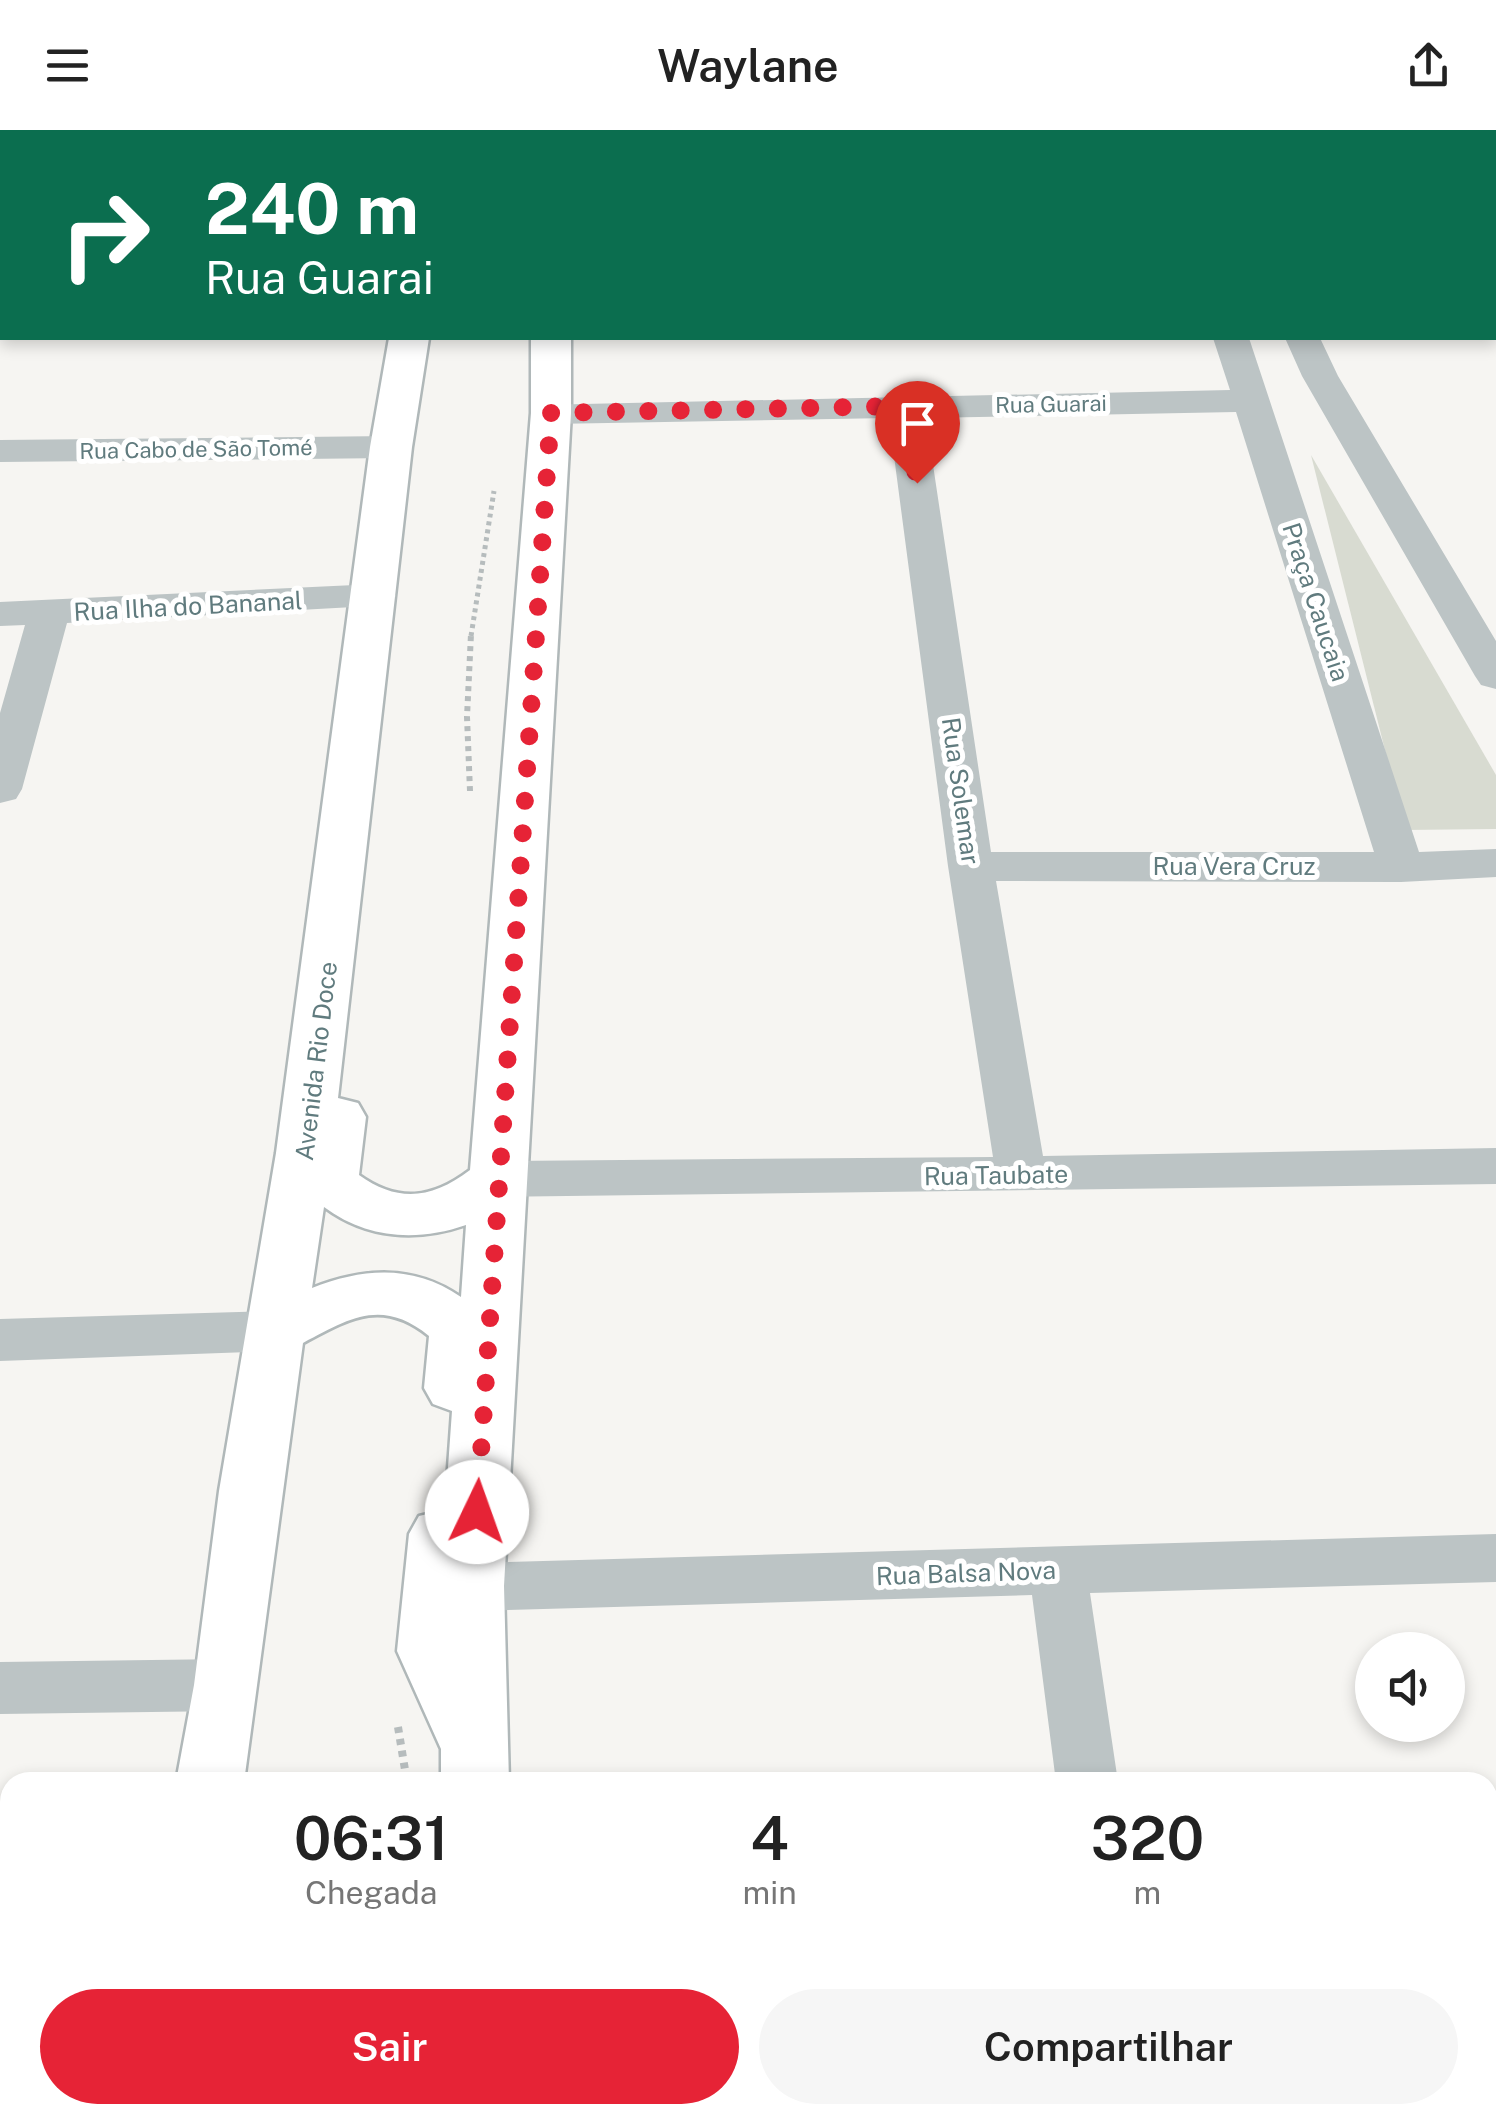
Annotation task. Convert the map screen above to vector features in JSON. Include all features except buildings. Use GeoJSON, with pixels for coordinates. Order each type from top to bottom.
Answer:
{"type":"FeatureCollection","features":[{"type":"Feature","properties":{"kind":"main road","name":"Avenida Rio Doce"},"geometry":{"type":"LineString","coordinates":[[212,1772],[304,1153],[376,596],[391,447],[410,340]]}},
{"type":"Feature","properties":{"kind":"main road"},"geometry":{"type":"LineString","coordinates":[[474,1767],[430,1651],[454,1587],[496,1179],[551,413],[551,340]]}},
{"type":"Feature","properties":{"kind":"main road"},"geometry":{"type":"LineString","coordinates":[[341,865],[365,934],[330,1183],[354,1203],[386,1215],[416,1217],[450,1210],[476,1197],[496,1179]]}},
{"type":"Feature","properties":{"kind":"main road"},"geometry":{"type":"LineString","coordinates":[[275,1331],[338,1300],[380,1292],[427,1300],[459,1328],[454,1587]]}},
{"type":"Feature","properties":{"kind":"street","name":"Praça Caucaia"},"geometry":{"type":"LineString","coordinates":[[1232,340],[1496,676]]}},
{"type":"Feature","properties":{"kind":"street","name":"Praça Caucaia"},"geometry":{"type":"LineString","coordinates":[[1283,408],[1320,376],[1303,340]]}},
{"type":"Feature","properties":{"kind":"street","name":"Rua Guarai"},"geometry":{"type":"LineString","coordinates":[[551,413],[906,406],[1283,408],[1320,376]]}},
{"type":"Feature","properties":{"kind":"street","name":"Rua Solemar"},"geometry":{"type":"LineString","coordinates":[[906,406],[971,866],[1020,1176]]}},
{"type":"Feature","properties":{"kind":"street","name":"Praça Caucaia"},"geometry":{"type":"LineString","coordinates":[[1283,408],[1401,867]]}},
{"type":"Feature","properties":{"kind":"street","name":"Rua Cabo de São Tomé"},"geometry":{"type":"LineString","coordinates":[[0,451],[391,447]]}},
{"type":"Feature","properties":{"kind":"street","name":"Rua Ilha do Bananal"},"geometry":{"type":"LineString","coordinates":[[0,614],[376,596]]}},
{"type":"Feature","properties":{"kind":"street"},"geometry":{"type":"LineString","coordinates":[[0,789],[49,613]]}},
{"type":"Feature","properties":{"kind":"street","name":"Rua Vera Cruz"},"geometry":{"type":"LineString","coordinates":[[971,866],[1401,867],[1496,863]]}},
{"type":"Feature","properties":{"kind":"street","name":"Rua Taubate"},"geometry":{"type":"LineString","coordinates":[[496,1179],[1020,1176],[1496,1166]]}},
{"type":"Feature","properties":{"kind":"street"},"geometry":{"type":"LineString","coordinates":[[0,1340],[275,1331]]}},
{"type":"Feature","properties":{"kind":"street","name":"Rua Balsa Nova"},"geometry":{"type":"LineString","coordinates":[[454,1587],[1496,1558]]}},
{"type":"Feature","properties":{"kind":"street"},"geometry":{"type":"LineString","coordinates":[[1058,1570],[1086,1772]]}},
{"type":"Feature","properties":{"kind":"street"},"geometry":{"type":"LineString","coordinates":[[0,1688],[227,1685]]}},
{"type":"Feature","properties":{"kind":"shaded area"},"geometry":{"type":"Polygon","coordinates":[[[1311,455],[1496,775],[1496,829],[1405,830],[1311,455]]]}},
{"type":"Feature","properties":{"kind":"route"},"geometry":{"type":"LineString","coordinates":[[477,1512],[496,1179],[551,413],[906,406],[917,483]]}}]}
